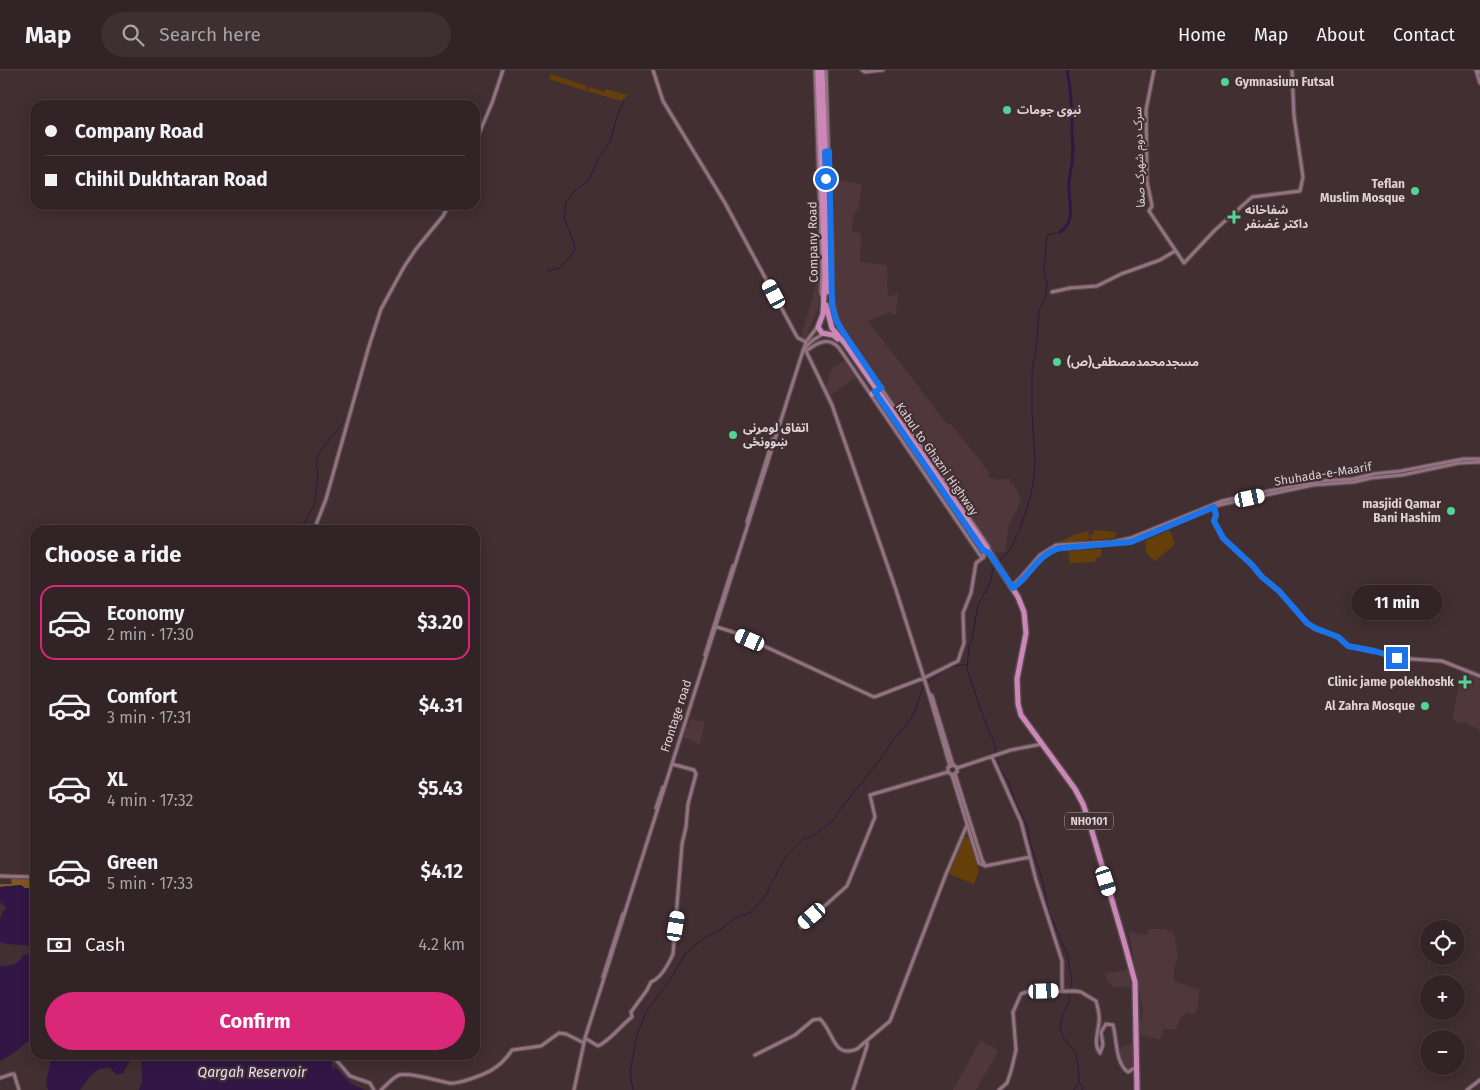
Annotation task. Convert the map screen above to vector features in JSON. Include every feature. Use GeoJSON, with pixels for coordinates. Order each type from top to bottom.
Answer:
{"type":"FeatureCollection","features":[{"type":"Feature","properties":{"kind":"highway","name":"Company Road"},"geometry":{"type":"LineString","coordinates":[[817,70],[825,268],[823,314],[819,325]]}},
{"type":"Feature","properties":{"kind":"highway","name":"Company Road"},"geometry":{"type":"LineString","coordinates":[[824,70],[829,268],[826,303],[832,325]]}},
{"type":"Feature","properties":{"kind":"highway"},"geometry":{"type":"LineString","coordinates":[[819,325],[825,320],[832,325],[825,334]]}},
{"type":"Feature","properties":{"kind":"highway","name":"NH0101"},"geometry":{"type":"LineString","coordinates":[[819,325],[819,330],[825,334]]}},
{"type":"Feature","properties":{"kind":"highway","name":"Kabul to Ghazni Highway"},"geometry":{"type":"LineString","coordinates":[[832,325],[983,550],[989,550]]}},
{"type":"Feature","properties":{"kind":"highway","name":"Kabul to Ghazni Highway"},"geometry":{"type":"LineString","coordinates":[[825,334],[836,336],[861,375],[876,391],[887,413],[913,445],[989,550],[1012,587],[1026,622],[1026,633],[1017,679],[1018,704],[1021,714],[1075,789],[1083,804],[1126,945],[1135,982],[1137,1090]]}},
{"type":"Feature","properties":{"kind":"street"},"geometry":{"type":"LineString","coordinates":[[480,131],[504,70]]}},
{"type":"Feature","properties":{"kind":"street"},"geometry":{"type":"LineString","coordinates":[[653,70],[664,103],[725,203],[796,335],[799,339],[806,342]]}},
{"type":"Feature","properties":{"kind":"street"},"geometry":{"type":"LineString","coordinates":[[862,70],[865,72],[883,70]]}},
{"type":"Feature","properties":{"kind":"street","name":"سرک دوم شهرک صفا"},"geometry":{"type":"LineString","coordinates":[[1154,70],[1147,96],[1146,110],[1147,181],[1152,206],[1149,211],[1184,263],[1250,198],[1300,191],[1303,177],[1294,116],[1292,70]]}},
{"type":"Feature","properties":{"kind":"street"},"geometry":{"type":"LineString","coordinates":[[1478,71],[1480,83]]}},
{"type":"Feature","properties":{"kind":"street"},"geometry":{"type":"LineString","coordinates":[[827,151],[832,305],[836,320],[876,391]]}},
{"type":"Feature","properties":{"kind":"street"},"geometry":{"type":"LineString","coordinates":[[316,525],[326,499],[369,346],[382,308],[404,267],[447,210]]}},
{"type":"Feature","properties":{"kind":"street"},"geometry":{"type":"LineString","coordinates":[[1052,292],[1070,288],[1098,286],[1121,274],[1160,260],[1175,251]]}},
{"type":"Feature","properties":{"kind":"street"},"geometry":{"type":"LineString","coordinates":[[819,325],[806,342],[805,351],[825,388],[834,411],[905,616],[929,694],[932,696],[951,765],[948,772]]}},
{"type":"Feature","properties":{"kind":"street"},"geometry":{"type":"LineString","coordinates":[[381,1090],[392,1079],[400,1075],[452,1084],[478,1076],[500,1065],[512,1050],[541,1046],[559,1033],[566,1034],[583,1043],[798,360],[813,340],[825,334]]}},
{"type":"Feature","properties":{"kind":"street"},"geometry":{"type":"LineString","coordinates":[[805,351],[823,341],[834,342],[861,375]]}},
{"type":"Feature","properties":{"kind":"street"},"geometry":{"type":"LineString","coordinates":[[887,413],[913,445],[982,558]]}},
{"type":"Feature","properties":{"kind":"street","name":"Shuhada-e-Maarif"},"geometry":{"type":"LineString","coordinates":[[1012,587],[1040,555],[1056,545],[1112,542],[1131,538],[1218,502],[1257,493],[1320,481],[1353,479],[1373,474],[1402,471],[1463,459],[1480,460]]}},
{"type":"Feature","properties":{"kind":"street","name":"Shuhada-e-Maarif"},"geometry":{"type":"LineString","coordinates":[[1012,587],[1023,580],[1042,558],[1052,550],[1131,542],[1214,507],[1313,485],[1354,482],[1371,478],[1402,475],[1480,460]]}},
{"type":"Feature","properties":{"kind":"street"},"geometry":{"type":"LineString","coordinates":[[1214,507],[1216,515],[1214,521],[1223,538],[1262,577],[1279,591],[1307,623],[1338,637],[1348,646],[1397,658],[1442,661],[1480,676]]}},
{"type":"Feature","properties":{"kind":"street"},"geometry":{"type":"LineString","coordinates":[[715,627],[741,635],[874,697],[924,678],[958,661],[964,643],[963,613],[970,593],[976,563],[984,557],[983,550]]}},
{"type":"Feature","properties":{"kind":"street","name":"Frontage road"},"geometry":{"type":"LineString","coordinates":[[573,1090],[583,1043],[715,627]]}},
{"type":"Feature","properties":{"kind":"street"},"geometry":{"type":"LineString","coordinates":[[1030,857],[985,866],[979,863],[953,775],[957,768],[1002,753],[1042,744]]}},
{"type":"Feature","properties":{"kind":"street"},"geometry":{"type":"LineString","coordinates":[[993,756],[1007,794],[1021,822],[1062,961],[1063,990]]}},
{"type":"Feature","properties":{"kind":"street"},"geometry":{"type":"LineString","coordinates":[[585,1038],[598,1046],[610,1038],[624,1022],[632,1017],[631,1012],[651,982],[655,981],[660,975],[673,954],[682,844],[686,831],[688,804],[696,774],[694,770],[672,764]]}},
{"type":"Feature","properties":{"kind":"street"},"geometry":{"type":"LineString","coordinates":[[951,765],[957,768]]}},
{"type":"Feature","properties":{"kind":"street"},"geometry":{"type":"LineString","coordinates":[[801,927],[847,886],[875,817],[870,795],[948,772],[953,775],[985,866]]}},
{"type":"Feature","properties":{"kind":"street"},"geometry":{"type":"LineString","coordinates":[[755,1055],[795,1035],[813,1020],[820,1019],[825,1023],[839,1049],[843,1052],[851,1052],[890,1021],[930,914],[967,825]]}},
{"type":"Feature","properties":{"kind":"street"},"geometry":{"type":"LineString","coordinates":[[0,876],[30,877]]}},
{"type":"Feature","properties":{"kind":"street"},"geometry":{"type":"LineString","coordinates":[[999,1090],[1007,1082],[1016,1050],[1013,1012],[1020,994],[1026,992],[1075,991],[1081,992],[1096,1001],[1099,1021],[1097,1034],[1098,1051],[1100,1053],[1102,1050],[1101,1032],[1106,1024],[1113,1025],[1118,1055],[1124,1069],[1128,1072],[1136,1066]]}},
{"type":"Feature","properties":{"kind":"street"},"geometry":{"type":"LineString","coordinates":[[853,1090],[867,1046],[866,1041]]}},
{"type":"Feature","properties":{"kind":"street"},"geometry":{"type":"LineString","coordinates":[[336,1060],[350,1076],[370,1083],[374,1090]]}},
{"type":"Feature","properties":{"kind":"street"},"geometry":{"type":"LineString","coordinates":[[0,1078],[14,1074],[19,1090]]}},
{"type":"Feature","properties":{"kind":"street"},"geometry":{"type":"LineString","coordinates":[[1466,1090],[1480,1080]]}},
{"type":"Feature","properties":{"kind":"shaded area"},"geometry":{"type":"Polygon","coordinates":[[[551,74],[587,86],[586,91],[549,79],[551,74]]]}},
{"type":"Feature","properties":{"kind":"shaded area"},"geometry":{"type":"Polygon","coordinates":[[[589,87],[605,92],[605,89],[628,95],[621,101],[587,91],[589,87]]]}},
{"type":"Feature","properties":{"kind":"shaded area"},"geometry":{"type":"Polygon","coordinates":[[[828,179],[862,184],[859,207],[853,217],[852,232],[861,233],[860,262],[887,265],[888,297],[899,293],[895,316],[890,312],[868,321],[947,424],[951,424],[989,472],[988,477],[999,480],[1010,478],[1010,483],[1015,487],[1021,501],[1009,524],[1005,552],[993,553],[843,331],[831,304],[835,255],[832,204],[828,179]]]}},
{"type":"Feature","properties":{"kind":"shaded area"},"geometry":{"type":"Polygon","coordinates":[[[818,277],[821,278],[818,309],[805,340],[801,337],[818,277]]]}},
{"type":"Feature","properties":{"kind":"shaded area"},"geometry":{"type":"Polygon","coordinates":[[[845,360],[856,377],[830,396],[826,387],[832,368],[845,360]]]}},
{"type":"Feature","properties":{"kind":"shaded area"},"geometry":{"type":"Polygon","coordinates":[[[1094,530],[1116,532],[1115,538],[1091,540],[1091,534],[1094,534],[1094,530]]]}},
{"type":"Feature","properties":{"kind":"shaded area"},"geometry":{"type":"Polygon","coordinates":[[[1170,530],[1175,544],[1155,561],[1146,552],[1146,540],[1170,530]]]}},
{"type":"Feature","properties":{"kind":"shaded area"},"geometry":{"type":"Polygon","coordinates":[[[1088,531],[1090,537],[1088,540],[1057,543],[1074,535],[1088,531]]]}},
{"type":"Feature","properties":{"kind":"shaded area"},"geometry":{"type":"Polygon","coordinates":[[[1102,549],[1100,557],[1096,558],[1095,562],[1070,563],[1068,551],[1102,549]]]}},
{"type":"Feature","properties":{"kind":"shaded area"},"geometry":{"type":"Polygon","coordinates":[[[1462,670],[1480,678],[1480,731],[1464,721],[1462,724],[1452,719],[1462,670]]]}},
{"type":"Feature","properties":{"kind":"shaded area"},"geometry":{"type":"Polygon","coordinates":[[[691,719],[705,722],[700,745],[682,737],[691,719]]]}},
{"type":"Feature","properties":{"kind":"shaded area"},"geometry":{"type":"Polygon","coordinates":[[[964,837],[969,838],[979,871],[974,884],[949,874],[964,837]]]}},
{"type":"Feature","properties":{"kind":"shaded area"},"geometry":{"type":"Polygon","coordinates":[[[5,876],[30,879],[30,888],[25,888],[21,885],[0,887],[0,884],[12,884],[11,879],[5,876]]]}},
{"type":"Feature","properties":{"kind":"shaded area"},"geometry":{"type":"Polygon","coordinates":[[[1149,929],[1165,929],[1174,934],[1178,956],[1174,970],[1174,981],[1200,990],[1196,1014],[1187,1013],[1181,1016],[1176,1029],[1164,1029],[1160,1040],[1138,1034],[1143,1011],[1129,932],[1147,935],[1149,929]]]}},
{"type":"Feature","properties":{"kind":"shaded area"},"geometry":{"type":"Polygon","coordinates":[[[1128,970],[1131,986],[1112,987],[1105,973],[1128,970]]]}},
{"type":"Feature","properties":{"kind":"shaded area"},"geometry":{"type":"Polygon","coordinates":[[[980,1041],[999,1050],[976,1090],[953,1090],[980,1041]]]}},
{"type":"Feature","properties":{"kind":"shaded area"},"geometry":{"type":"Polygon","coordinates":[[[1134,1043],[1134,1068],[1124,1070],[1118,1049],[1134,1043]]]}},
{"type":"Feature","properties":{"kind":"water"},"geometry":{"type":"Polygon","coordinates":[[[21,885],[25,888],[30,888],[30,947],[0,942],[0,920],[3,911],[7,908],[0,902],[0,887],[21,885]]]}},
{"type":"Feature","properties":{"kind":"water"},"geometry":{"type":"Polygon","coordinates":[[[30,954],[30,1041],[0,1061],[0,966],[16,963],[24,955],[30,954]]]}},
{"type":"Feature","properties":{"kind":"water"},"geometry":{"type":"Polygon","coordinates":[[[51,1060],[130,1060],[123,1073],[117,1075],[110,1068],[96,1071],[80,1090],[48,1090],[46,1083],[51,1060]]]}},
{"type":"Feature","properties":{"kind":"water","name":"Qargah Reservoir"},"geometry":{"type":"Polygon","coordinates":[[[141,1060],[329,1060],[332,1063],[333,1069],[335,1067],[351,1084],[365,1090],[139,1090],[142,1081],[141,1060]]]}},
{"type":"Feature","properties":{"kind":"waterway"},"geometry":{"type":"LineString","coordinates":[[1060,232],[1065,228],[1070,218],[1069,183],[1073,159],[1071,99],[1067,70]]}},
{"type":"Feature","properties":{"kind":"waterway"},"geometry":{"type":"LineString","coordinates":[[547,271],[560,268],[575,249],[564,217],[566,202],[575,191],[589,180],[598,159],[610,142],[617,116],[624,101]]}},
{"type":"Feature","properties":{"kind":"waterway"},"geometry":{"type":"LineString","coordinates":[[999,562],[1010,550],[1020,529],[1031,495],[1035,462],[1032,372],[1039,311],[1045,299],[1047,286],[1044,267],[1047,237],[1048,235],[1060,232]]}},
{"type":"Feature","properties":{"kind":"waterway"},"geometry":{"type":"LineString","coordinates":[[303,525],[315,503],[318,454],[343,423]]}},
{"type":"Feature","properties":{"kind":"waterway"},"geometry":{"type":"LineString","coordinates":[[996,565],[993,569],[990,583],[978,605],[969,646],[967,669],[994,742],[999,767],[1008,781],[1028,828],[1029,840],[1042,879],[1049,912],[1067,954],[1072,980],[1069,994],[1070,1002],[1063,1013],[1060,1028],[1063,1037],[1075,1052],[1078,1064],[1079,1082],[1074,1090]]}},
{"type":"Feature","properties":{"kind":"waterway"},"geometry":{"type":"LineString","coordinates":[[927,682],[951,667],[967,665]]}},
{"type":"Feature","properties":{"kind":"waterway"},"geometry":{"type":"LineString","coordinates":[[633,1090],[630,1073],[637,1035],[646,1012],[670,980],[685,954],[704,938],[734,919],[751,912],[764,898],[785,857],[803,839],[811,837],[833,821],[892,741],[912,718],[924,685]]}},
{"type":"Feature","properties":{"kind":"waterway"},"geometry":{"type":"LineString","coordinates":[[1079,1082],[1083,1087],[1082,1090]]}},
{"type":"Feature","properties":{"kind":"place","name":"Gymnasium Futsal"},"geometry":{"type":"Point","coordinates":[1225,82]}},
{"type":"Feature","properties":{"kind":"place","name":"نبوی جومات"},"geometry":{"type":"Point","coordinates":[1007,110]}},
{"type":"Feature","properties":{"kind":"place","name":"Teflan Muslim Mosque"},"geometry":{"type":"Point","coordinates":[1415,191]}},
{"type":"Feature","properties":{"kind":"place","name":"شفاخانه داکتر غضنفر"},"geometry":{"type":"Point","coordinates":[1234,217]}},
{"type":"Feature","properties":{"kind":"place","name":"مسجدمحمدمصطفی(ص)"},"geometry":{"type":"Point","coordinates":[1057,362]}},
{"type":"Feature","properties":{"kind":"place","name":"اتفاق لومړنی ښوونځی"},"geometry":{"type":"Point","coordinates":[733,435]}},
{"type":"Feature","properties":{"kind":"place","name":"masjidi Qamar Bani Hashim"},"geometry":{"type":"Point","coordinates":[1451,511]}},
{"type":"Feature","properties":{"kind":"place","name":"Clinic jame polekhoshk"},"geometry":{"type":"Point","coordinates":[1465,682]}},
{"type":"Feature","properties":{"kind":"place","name":"Al Zahra Mosque"},"geometry":{"type":"Point","coordinates":[1425,706]}},
{"type":"Feature","properties":{"kind":"route"},"geometry":{"type":"LineString","coordinates":[[826,179],[825,152],[829,151],[831,296],[836,320],[881,388],[875,392],[983,550],[989,553],[1013,588],[1052,550],[1131,542],[1214,507],[1216,515],[1214,521],[1223,538],[1262,577],[1279,591],[1307,623],[1338,637],[1348,646],[1397,658]]}}]}
